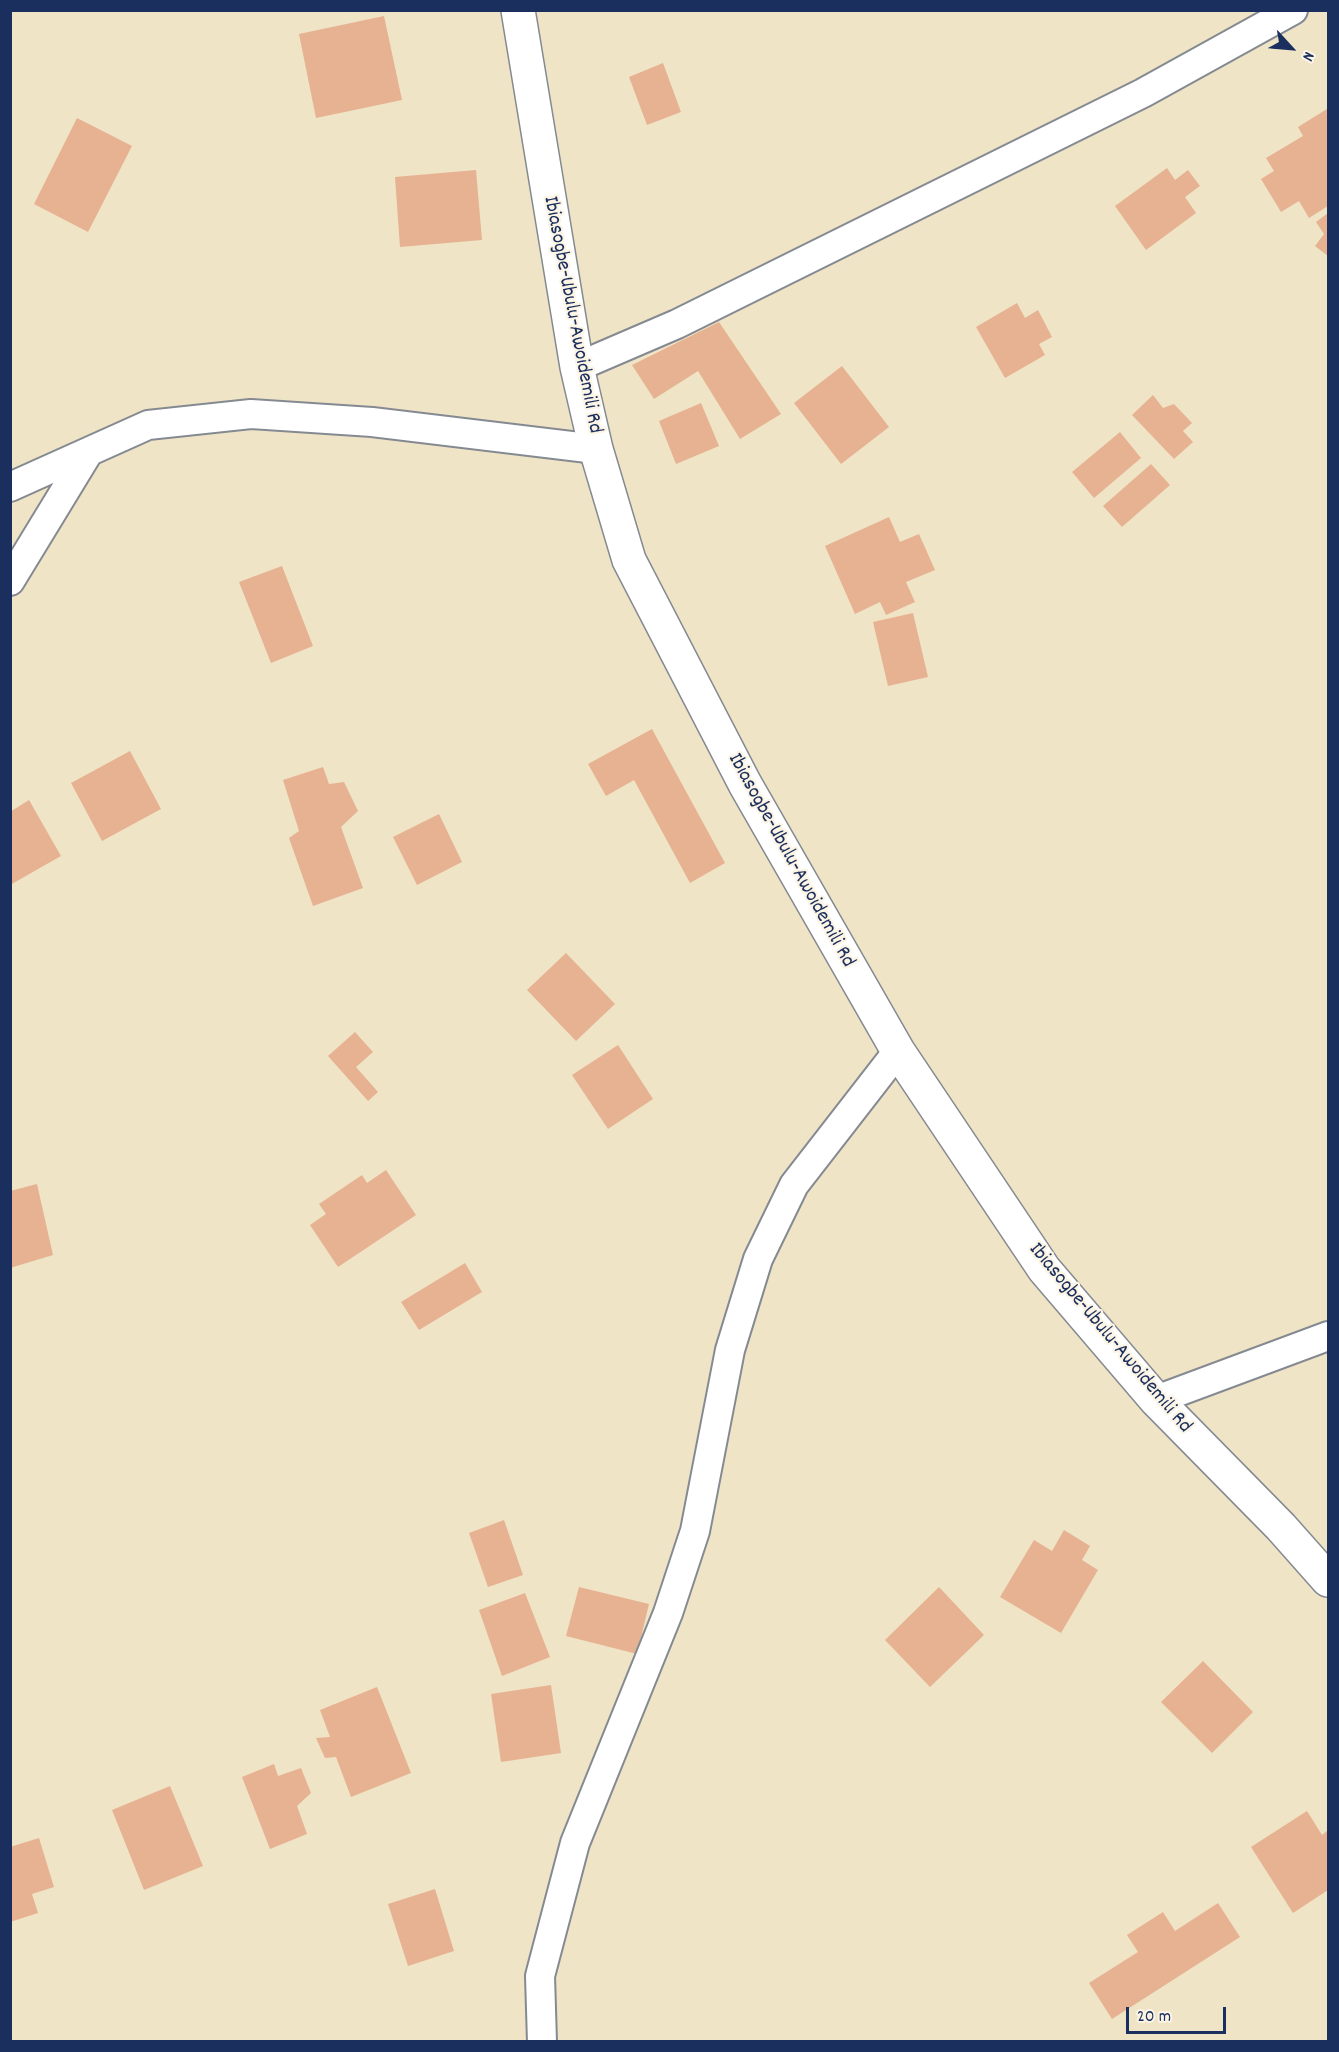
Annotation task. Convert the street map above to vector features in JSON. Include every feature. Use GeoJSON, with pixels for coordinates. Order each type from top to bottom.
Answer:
{"type":"FeatureCollection","features":[{"type":"Feature","properties":{"kind":"street","name":"Ibiasogbe-Ubulu-Awoidemili Rd"},"geometry":{"type":"LineString","coordinates":[[518,10],[577,367],[596,449],[629,560],[745,784],[898,1051],[1044,1269],[1156,1400],[1281,1527],[1329,1580]]}},
{"type":"Feature","properties":{"kind":"street"},"geometry":{"type":"LineString","coordinates":[[577,367],[677,324],[1143,93],[1293,10]]}},
{"type":"Feature","properties":{"kind":"street"},"geometry":{"type":"LineString","coordinates":[[10,487],[148,425],[250,414],[372,422],[596,449]]}},
{"type":"Feature","properties":{"kind":"street"},"geometry":{"type":"LineString","coordinates":[[10,582],[88,453]]}},
{"type":"Feature","properties":{"kind":"street"},"geometry":{"type":"LineString","coordinates":[[542,2042],[540,1976],[575,1843],[668,1613],[694,1531],[730,1350],[758,1259],[795,1185],[898,1051]]}},
{"type":"Feature","properties":{"kind":"street"},"geometry":{"type":"LineString","coordinates":[[1156,1400],[1329,1336]]}},
{"type":"Feature","properties":{"kind":"building"},"geometry":{"type":"Polygon","coordinates":[[[384,16],[402,100],[316,118],[299,34],[384,16]]]}},
{"type":"Feature","properties":{"kind":"building"},"geometry":{"type":"Polygon","coordinates":[[[663,63],[681,112],[647,125],[629,77],[663,63]]]}},
{"type":"Feature","properties":{"kind":"building"},"geometry":{"type":"Polygon","coordinates":[[[1327,109],[1328,206],[1309,218],[1299,201],[1281,212],[1261,179],[1274,171],[1266,158],[1303,136],[1298,127],[1327,109]]]}},
{"type":"Feature","properties":{"kind":"building"},"geometry":{"type":"Polygon","coordinates":[[[77,118],[132,146],[88,232],[34,204],[77,118]]]}},
{"type":"Feature","properties":{"kind":"building"},"geometry":{"type":"Polygon","coordinates":[[[1167,168],[1175,180],[1188,170],[1200,186],[1185,197],[1196,213],[1146,250],[1115,206],[1167,168]]]}},
{"type":"Feature","properties":{"kind":"building"},"geometry":{"type":"Polygon","coordinates":[[[476,170],[482,240],[400,247],[395,177],[476,170]]]}},
{"type":"Feature","properties":{"kind":"building"},"geometry":{"type":"Polygon","coordinates":[[[1328,213],[1328,256],[1315,246],[1324,234],[1316,222],[1328,213]]]}},
{"type":"Feature","properties":{"kind":"building"},"geometry":{"type":"Polygon","coordinates":[[[1017,303],[1025,318],[1038,310],[1052,337],[1039,344],[1045,355],[1005,378],[976,327],[1017,303]]]}},
{"type":"Feature","properties":{"kind":"building"},"geometry":{"type":"Polygon","coordinates":[[[719,322],[781,414],[740,439],[698,371],[654,399],[632,365],[719,322]]]}},
{"type":"Feature","properties":{"kind":"building"},"geometry":{"type":"Polygon","coordinates":[[[842,366],[889,427],[841,464],[794,403],[842,366]]]}},
{"type":"Feature","properties":{"kind":"building"},"geometry":{"type":"Polygon","coordinates":[[[1153,395],[1163,408],[1174,404],[1192,423],[1183,431],[1193,442],[1174,459],[1132,415],[1153,395]]]}},
{"type":"Feature","properties":{"kind":"building"},"geometry":{"type":"Polygon","coordinates":[[[701,403],[719,446],[676,464],[659,421],[701,403]]]}},
{"type":"Feature","properties":{"kind":"building"},"geometry":{"type":"Polygon","coordinates":[[[1120,432],[1141,458],[1094,498],[1072,472],[1120,432]]]}},
{"type":"Feature","properties":{"kind":"building"},"geometry":{"type":"Polygon","coordinates":[[[1151,464],[1170,485],[1122,527],[1103,506],[1151,464]]]}},
{"type":"Feature","properties":{"kind":"building"},"geometry":{"type":"Polygon","coordinates":[[[889,517],[900,542],[919,534],[935,570],[906,582],[915,602],[886,615],[880,602],[855,614],[825,546],[889,517]]]}},
{"type":"Feature","properties":{"kind":"building"},"geometry":{"type":"Polygon","coordinates":[[[282,566],[313,646],[271,663],[239,582],[282,566]]]}},
{"type":"Feature","properties":{"kind":"building"},"geometry":{"type":"Polygon","coordinates":[[[913,613],[928,677],[888,686],[873,622],[913,613]]]}},
{"type":"Feature","properties":{"kind":"building"},"geometry":{"type":"Polygon","coordinates":[[[652,729],[725,863],[690,883],[634,780],[606,796],[588,764],[652,729]]]}},
{"type":"Feature","properties":{"kind":"building"},"geometry":{"type":"Polygon","coordinates":[[[130,751],[161,809],[102,841],[71,783],[130,751]]]}},
{"type":"Feature","properties":{"kind":"building"},"geometry":{"type":"Polygon","coordinates":[[[323,767],[329,784],[344,782],[358,811],[341,827],[363,888],[313,906],[289,838],[299,831],[283,780],[323,767]]]}},
{"type":"Feature","properties":{"kind":"building"},"geometry":{"type":"Polygon","coordinates":[[[29,800],[61,856],[10,885],[10,812],[29,800]]]}},
{"type":"Feature","properties":{"kind":"building"},"geometry":{"type":"Polygon","coordinates":[[[439,814],[462,862],[417,885],[393,837],[439,814]]]}},
{"type":"Feature","properties":{"kind":"building"},"geometry":{"type":"Polygon","coordinates":[[[566,953],[615,1004],[576,1041],[527,990],[566,953]]]}},
{"type":"Feature","properties":{"kind":"building"},"geometry":{"type":"Polygon","coordinates":[[[355,1032],[373,1052],[356,1067],[378,1092],[368,1101],[328,1056],[355,1032]]]}},
{"type":"Feature","properties":{"kind":"building"},"geometry":{"type":"Polygon","coordinates":[[[618,1045],[653,1099],[608,1129],[572,1075],[618,1045]]]}},
{"type":"Feature","properties":{"kind":"building"},"geometry":{"type":"Polygon","coordinates":[[[386,1170],[416,1215],[338,1267],[310,1225],[326,1214],[319,1204],[362,1175],[367,1183],[386,1170]]]}},
{"type":"Feature","properties":{"kind":"building"},"geometry":{"type":"Polygon","coordinates":[[[37,1184],[53,1255],[10,1268],[10,1191],[37,1184]]]}},
{"type":"Feature","properties":{"kind":"building"},"geometry":{"type":"Polygon","coordinates":[[[465,1263],[482,1292],[419,1330],[401,1302],[465,1263]]]}},
{"type":"Feature","properties":{"kind":"building"},"geometry":{"type":"Polygon","coordinates":[[[504,1520],[523,1575],[488,1587],[469,1533],[504,1520]]]}},
{"type":"Feature","properties":{"kind":"building"},"geometry":{"type":"Polygon","coordinates":[[[1064,1530],[1090,1546],[1082,1560],[1098,1570],[1061,1633],[1000,1597],[1034,1540],[1052,1551],[1064,1530]]]}},
{"type":"Feature","properties":{"kind":"building"},"geometry":{"type":"Polygon","coordinates":[[[579,1587],[649,1604],[637,1654],[566,1636],[579,1587]]]}},
{"type":"Feature","properties":{"kind":"building"},"geometry":{"type":"Polygon","coordinates":[[[939,1587],[984,1635],[930,1687],[885,1640],[939,1587]]]}},
{"type":"Feature","properties":{"kind":"building"},"geometry":{"type":"Polygon","coordinates":[[[525,1593],[550,1657],[502,1676],[479,1610],[525,1593]]]}},
{"type":"Feature","properties":{"kind":"building"},"geometry":{"type":"Polygon","coordinates":[[[1203,1661],[1253,1712],[1212,1753],[1161,1702],[1203,1661]]]}},
{"type":"Feature","properties":{"kind":"building"},"geometry":{"type":"Polygon","coordinates":[[[551,1685],[561,1753],[501,1762],[491,1694],[551,1685]]]}},
{"type":"Feature","properties":{"kind":"building"},"geometry":{"type":"Polygon","coordinates":[[[377,1687],[411,1773],[351,1797],[336,1757],[325,1758],[316,1738],[330,1737],[320,1710],[377,1687]]]}},
{"type":"Feature","properties":{"kind":"building"},"geometry":{"type":"Polygon","coordinates":[[[274,1764],[278,1776],[301,1768],[311,1793],[297,1806],[307,1834],[270,1849],[242,1777],[274,1764]]]}},
{"type":"Feature","properties":{"kind":"building"},"geometry":{"type":"Polygon","coordinates":[[[170,1786],[203,1866],[144,1890],[112,1810],[170,1786]]]}},
{"type":"Feature","properties":{"kind":"building"},"geometry":{"type":"Polygon","coordinates":[[[1307,1811],[1322,1835],[1328,1830],[1328,1890],[1293,1913],[1251,1847],[1307,1811]]]}},
{"type":"Feature","properties":{"kind":"building"},"geometry":{"type":"Polygon","coordinates":[[[39,1838],[54,1887],[32,1894],[38,1913],[10,1922],[10,1847],[39,1838]]]}},
{"type":"Feature","properties":{"kind":"building"},"geometry":{"type":"Polygon","coordinates":[[[435,1889],[454,1951],[408,1966],[388,1904],[435,1889]]]}},
{"type":"Feature","properties":{"kind":"building"},"geometry":{"type":"Polygon","coordinates":[[[1218,1903],[1240,1937],[1112,2019],[1089,1983],[1138,1952],[1127,1935],[1163,1912],[1175,1931],[1218,1903]]]}}]}
